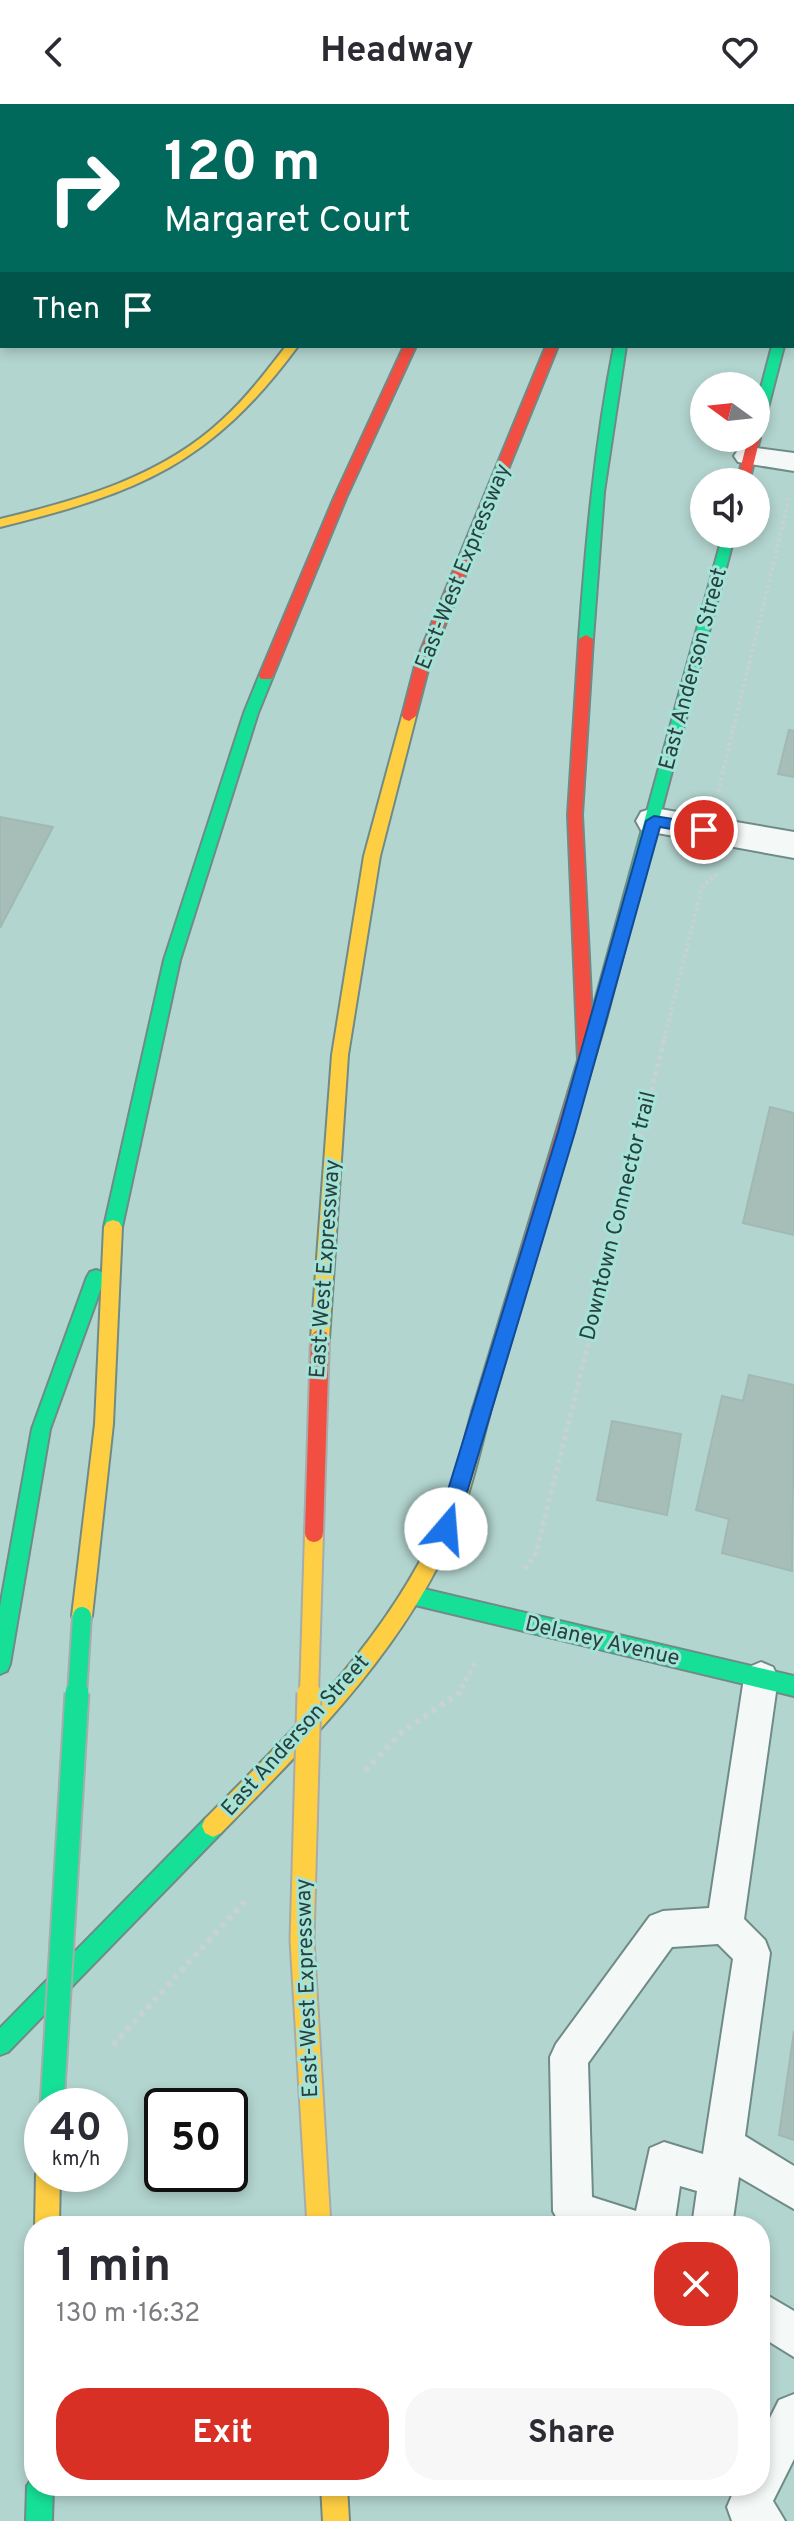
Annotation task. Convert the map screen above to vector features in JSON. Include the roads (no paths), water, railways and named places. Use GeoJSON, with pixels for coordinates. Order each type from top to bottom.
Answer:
{"type":"FeatureCollection","features":[{"type":"Feature","properties":{"kind":"main road"},"geometry":{"type":"LineString","coordinates":[[0,523],[41,514],[125,485],[199,446],[246,405],[290,348]]}},
{"type":"Feature","properties":{"kind":"main road"},"geometry":{"type":"LineString","coordinates":[[0,1664],[41,1429],[111,1237],[172,960],[213,825],[251,713],[299,595],[409,348]]}},
{"type":"Feature","properties":{"kind":"main road","name":"East-West Expressway"},"geometry":{"type":"LineString","coordinates":[[318,2216],[302,1940],[320,1339],[340,1055],[372,856],[423,662],[496,490],[551,348]]}},
{"type":"Feature","properties":{"kind":"main road"},"geometry":{"type":"LineString","coordinates":[[586,1063],[575,815],[592,544],[609,398],[620,348]]}},
{"type":"Feature","properties":{"kind":"main road"},"geometry":{"type":"LineString","coordinates":[[770,377],[777,348]]}},
{"type":"Feature","properties":{"kind":"main road","name":"East Anderson Street"},"geometry":{"type":"LineString","coordinates":[[0,2044],[305,1732],[360,1670],[411,1595],[446,1529],[586,1063],[654,821],[725,548]]}},
{"type":"Feature","properties":{"kind":"main road"},"geometry":{"type":"LineString","coordinates":[[53,2088],[82,1616],[104,1424],[111,1237]]}},
{"type":"Feature","properties":{"kind":"main road","name":"Delaney Avenue"},"geometry":{"type":"LineString","coordinates":[[411,1595],[777,1682]]}},
{"type":"Feature","properties":{"kind":"main road"},"geometry":{"type":"LineString","coordinates":[[47,2216],[48,2192]]}},
{"type":"Feature","properties":{"kind":"main road"},"geometry":{"type":"LineString","coordinates":[[39,2521],[40,2496]]}},
{"type":"Feature","properties":{"kind":"main road"},"geometry":{"type":"LineString","coordinates":[[335,2496],[336,2521]]}},
{"type":"Feature","properties":{"kind":"street"},"geometry":{"type":"LineString","coordinates":[[751,452],[792,477]]}},
{"type":"Feature","properties":{"kind":"street"},"geometry":{"type":"LineString","coordinates":[[654,821],[794,845]]}},
{"type":"Feature","properties":{"kind":"lane"},"geometry":{"type":"LineString","coordinates":[[725,1925],[777,1682]]}},
{"type":"Feature","properties":{"kind":"lane"},"geometry":{"type":"LineString","coordinates":[[590,2216],[573,2211],[569,2057],[663,1929],[725,1925],[752,1953],[714,2216]]}},
{"type":"Feature","properties":{"kind":"lane"},"geometry":{"type":"LineString","coordinates":[[656,2216],[664,2162],[722,2162],[794,2189]]}},
{"type":"Feature","properties":{"kind":"lane"},"geometry":{"type":"LineString","coordinates":[[770,2319],[794,2337]]}},
{"type":"Feature","properties":{"kind":"lane"},"geometry":{"type":"LineString","coordinates":[[770,2462],[794,2415]]}},
{"type":"Feature","properties":{"kind":"lane"},"geometry":{"type":"LineString","coordinates":[[753,2496],[748,2507],[764,2521]]}}]}
